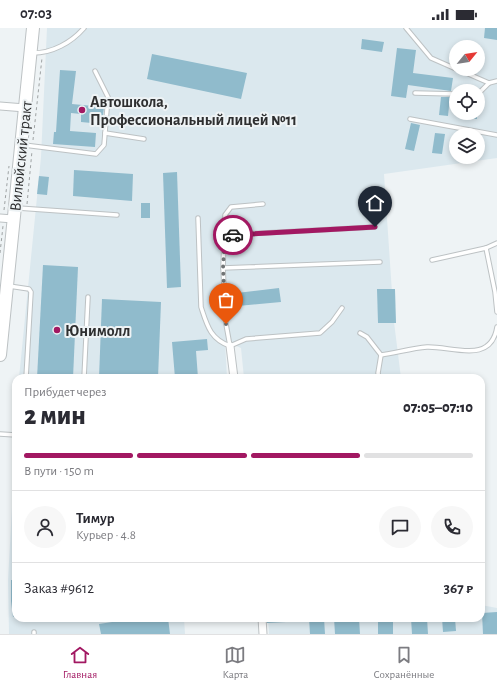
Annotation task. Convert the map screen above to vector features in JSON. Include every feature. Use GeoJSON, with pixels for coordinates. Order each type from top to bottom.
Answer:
{"type":"FeatureCollection","features":[{"type":"Feature","properties":{"kind":"main road","name":"Вилюйский тракт"},"geometry":{"type":"LineString","coordinates":[[0,355],[7,286],[27,145],[25,108],[36,53],[32,28]]}},
{"type":"Feature","properties":{"kind":"street"},"geometry":{"type":"LineString","coordinates":[[0,106],[25,108]]}},
{"type":"Feature","properties":{"kind":"street"},"geometry":{"type":"LineString","coordinates":[[0,218],[18,212]]}},
{"type":"Feature","properties":{"kind":"street"},"geometry":{"type":"LineString","coordinates":[[230,346],[234,374]]}},
{"type":"Feature","properties":{"kind":"street"},"geometry":{"type":"LineString","coordinates":[[262,622],[263,634]]}},
{"type":"Feature","properties":{"kind":"lane"},"geometry":{"type":"LineString","coordinates":[[36,53],[54,49],[67,43],[84,28]]}},
{"type":"Feature","properties":{"kind":"lane"},"geometry":{"type":"LineString","coordinates":[[406,28],[431,58],[449,66]]}},
{"type":"Feature","properties":{"kind":"lane"},"geometry":{"type":"LineString","coordinates":[[27,145],[96,154],[104,145],[108,97],[95,70]]}},
{"type":"Feature","properties":{"kind":"lane"},"geometry":{"type":"LineString","coordinates":[[472,76],[489,83]]}},
{"type":"Feature","properties":{"kind":"lane"},"geometry":{"type":"LineString","coordinates":[[485,87],[489,83],[497,81]]}},
{"type":"Feature","properties":{"kind":"lane"},"geometry":{"type":"LineString","coordinates":[[415,93],[449,94]]}},
{"type":"Feature","properties":{"kind":"lane"},"geometry":{"type":"LineString","coordinates":[[410,119],[497,135]]}},
{"type":"Feature","properties":{"kind":"lane"},"geometry":{"type":"LineString","coordinates":[[105,133],[144,138]]}},
{"type":"Feature","properties":{"kind":"lane"},"geometry":{"type":"LineString","coordinates":[[230,346],[226,324],[223,268],[225,215],[231,207],[263,204]]}},
{"type":"Feature","properties":{"kind":"lane"},"geometry":{"type":"LineString","coordinates":[[18,212],[117,215]]}},
{"type":"Feature","properties":{"kind":"lane"},"geometry":{"type":"LineString","coordinates":[[198,218],[201,307],[212,334],[220,343],[230,346],[246,339],[320,333],[332,322],[342,308]]}},
{"type":"Feature","properties":{"kind":"lane"},"geometry":{"type":"LineString","coordinates":[[225,235],[375,227]]}},
{"type":"Feature","properties":{"kind":"lane"},"geometry":{"type":"LineString","coordinates":[[432,260],[486,248],[497,243]]}},
{"type":"Feature","properties":{"kind":"lane"},"geometry":{"type":"LineString","coordinates":[[486,248],[495,292],[497,312]]}},
{"type":"Feature","properties":{"kind":"lane"},"geometry":{"type":"LineString","coordinates":[[223,268],[380,262]]}},
{"type":"Feature","properties":{"kind":"lane"},"geometry":{"type":"LineString","coordinates":[[7,286],[27,288],[32,292],[26,374]]}},
{"type":"Feature","properties":{"kind":"lane"},"geometry":{"type":"LineString","coordinates":[[84,374],[88,297]]}},
{"type":"Feature","properties":{"kind":"lane"},"geometry":{"type":"LineString","coordinates":[[381,355],[427,347],[458,351],[482,349],[492,341],[497,327]]}},
{"type":"Feature","properties":{"kind":"lane"},"geometry":{"type":"LineString","coordinates":[[360,333],[367,337],[381,355],[378,374]]}},
{"type":"Feature","properties":{"kind":"lane"},"geometry":{"type":"LineString","coordinates":[[0,434],[12,435]]}},
{"type":"Feature","properties":{"kind":"path"},"geometry":{"type":"LineString","coordinates":[[18,212],[27,145],[36,53]]}},
{"type":"Feature","properties":{"kind":"shaded area"},"geometry":{"type":"Polygon","coordinates":[[[47,28],[497,28],[497,158],[485,160],[485,128],[449,128],[449,164],[455,164],[384,174],[394,322],[400,374],[244,374],[241,348],[225,341],[227,374],[19,374],[41,157],[47,28]]]}},
{"type":"Feature","properties":{"kind":"shaded area"},"geometry":{"type":"Polygon","coordinates":[[[12,508],[12,622],[184,622],[185,634],[9,634],[8,580],[12,508]]]}},
{"type":"Feature","properties":{"kind":"shaded area"},"geometry":{"type":"Polygon","coordinates":[[[485,606],[497,608],[497,634],[269,634],[268,622],[485,622],[485,606]]]}},
{"type":"Feature","properties":{"kind":"building"},"geometry":{"type":"Polygon","coordinates":[[[485,28],[497,28],[497,40],[484,38],[485,28]]]}},
{"type":"Feature","properties":{"kind":"building"},"geometry":{"type":"Polygon","coordinates":[[[362,39],[384,42],[382,52],[361,49],[362,39]]]}},
{"type":"Feature","properties":{"kind":"building"},"geometry":{"type":"Polygon","coordinates":[[[397,48],[416,50],[413,73],[453,78],[452,84],[449,84],[449,91],[408,85],[406,98],[391,96],[397,48]]]}},
{"type":"Feature","properties":{"kind":"building"},"geometry":{"type":"Polygon","coordinates":[[[152,54],[247,73],[241,99],[147,79],[152,54]]]}},
{"type":"Feature","properties":{"kind":"building","name":"Автошкола, Профессиональный лицей №11"},"geometry":{"type":"Polygon","coordinates":[[[60,70],[76,71],[72,104],[104,107],[102,124],[81,122],[81,114],[71,113],[70,131],[96,133],[95,147],[53,144],[54,132],[56,132],[60,70]]]}},
{"type":"Feature","properties":{"kind":"building"},"geometry":{"type":"Polygon","coordinates":[[[441,97],[449,97],[448,116],[439,115],[441,97]]]}},
{"type":"Feature","properties":{"kind":"building"},"geometry":{"type":"Polygon","coordinates":[[[411,123],[420,125],[414,151],[405,149],[411,123]]]}},
{"type":"Feature","properties":{"kind":"building"},"geometry":{"type":"Polygon","coordinates":[[[435,133],[445,134],[442,154],[432,153],[435,133]]]}},
{"type":"Feature","properties":{"kind":"building"},"geometry":{"type":"Polygon","coordinates":[[[74,170],[133,174],[132,201],[73,196],[74,170]]]}},
{"type":"Feature","properties":{"kind":"building"},"geometry":{"type":"Polygon","coordinates":[[[177,172],[181,287],[167,288],[163,173],[177,172]]]}},
{"type":"Feature","properties":{"kind":"building"},"geometry":{"type":"Polygon","coordinates":[[[39,176],[49,177],[47,195],[37,194],[39,176]]]}},
{"type":"Feature","properties":{"kind":"building"},"geometry":{"type":"Polygon","coordinates":[[[141,203],[150,203],[150,218],[141,218],[141,203]]]}},
{"type":"Feature","properties":{"kind":"building","name":"Юнимолл"},"geometry":{"type":"Polygon","coordinates":[[[43,265],[78,267],[73,374],[37,374],[43,265]]]}},
{"type":"Feature","properties":{"kind":"building"},"geometry":{"type":"Polygon","coordinates":[[[279,288],[281,302],[228,307],[228,294],[279,288]]]}},
{"type":"Feature","properties":{"kind":"building"},"geometry":{"type":"Polygon","coordinates":[[[377,289],[395,289],[396,323],[378,323],[377,289]]]}},
{"type":"Feature","properties":{"kind":"building"},"geometry":{"type":"Polygon","coordinates":[[[102,299],[161,302],[158,374],[99,374],[102,299]]]}},
{"type":"Feature","properties":{"kind":"building"},"geometry":{"type":"Polygon","coordinates":[[[207,339],[208,350],[196,351],[198,374],[175,374],[172,342],[207,339]]]}},
{"type":"Feature","properties":{"kind":"building"},"geometry":{"type":"Polygon","coordinates":[[[11,580],[12,580],[12,609],[11,580]]]}},
{"type":"Feature","properties":{"kind":"building"},"geometry":{"type":"Polygon","coordinates":[[[497,612],[497,634],[483,634],[482,622],[485,622],[485,613],[497,612]]]}},
{"type":"Feature","properties":{"kind":"building"},"geometry":{"type":"Polygon","coordinates":[[[112,622],[168,622],[170,634],[101,634],[99,624],[112,622]]]}},
{"type":"Feature","properties":{"kind":"building"},"geometry":{"type":"Polygon","coordinates":[[[309,622],[324,622],[325,634],[310,634],[309,622]]]}},
{"type":"Feature","properties":{"kind":"building"},"geometry":{"type":"Polygon","coordinates":[[[334,622],[359,622],[360,634],[335,634],[334,622]]]}},
{"type":"Feature","properties":{"kind":"building"},"geometry":{"type":"Polygon","coordinates":[[[378,622],[393,622],[393,634],[378,634],[378,622]]]}},
{"type":"Feature","properties":{"kind":"building"},"geometry":{"type":"Polygon","coordinates":[[[411,622],[427,622],[428,634],[412,634],[411,622]]]}},
{"type":"Feature","properties":{"kind":"building"},"geometry":{"type":"Polygon","coordinates":[[[442,622],[455,622],[456,631],[443,632],[442,622]]]}},
{"type":"Feature","properties":{"kind":"way so far"},"geometry":{"type":"LineString","coordinates":[[226,324],[223,268],[225,235],[233,235]]}},
{"type":"Feature","properties":{"kind":"place","name":"Автошкола, Профессиональный лицей №11"},"geometry":{"type":"Point","coordinates":[82,110]}},
{"type":"Feature","properties":{"kind":"place","name":"Юнимолл"},"geometry":{"type":"Point","coordinates":[57,330]}},
{"type":"Feature","properties":{"kind":"route"},"geometry":{"type":"LineString","coordinates":[[233,235],[375,227]]}}]}
